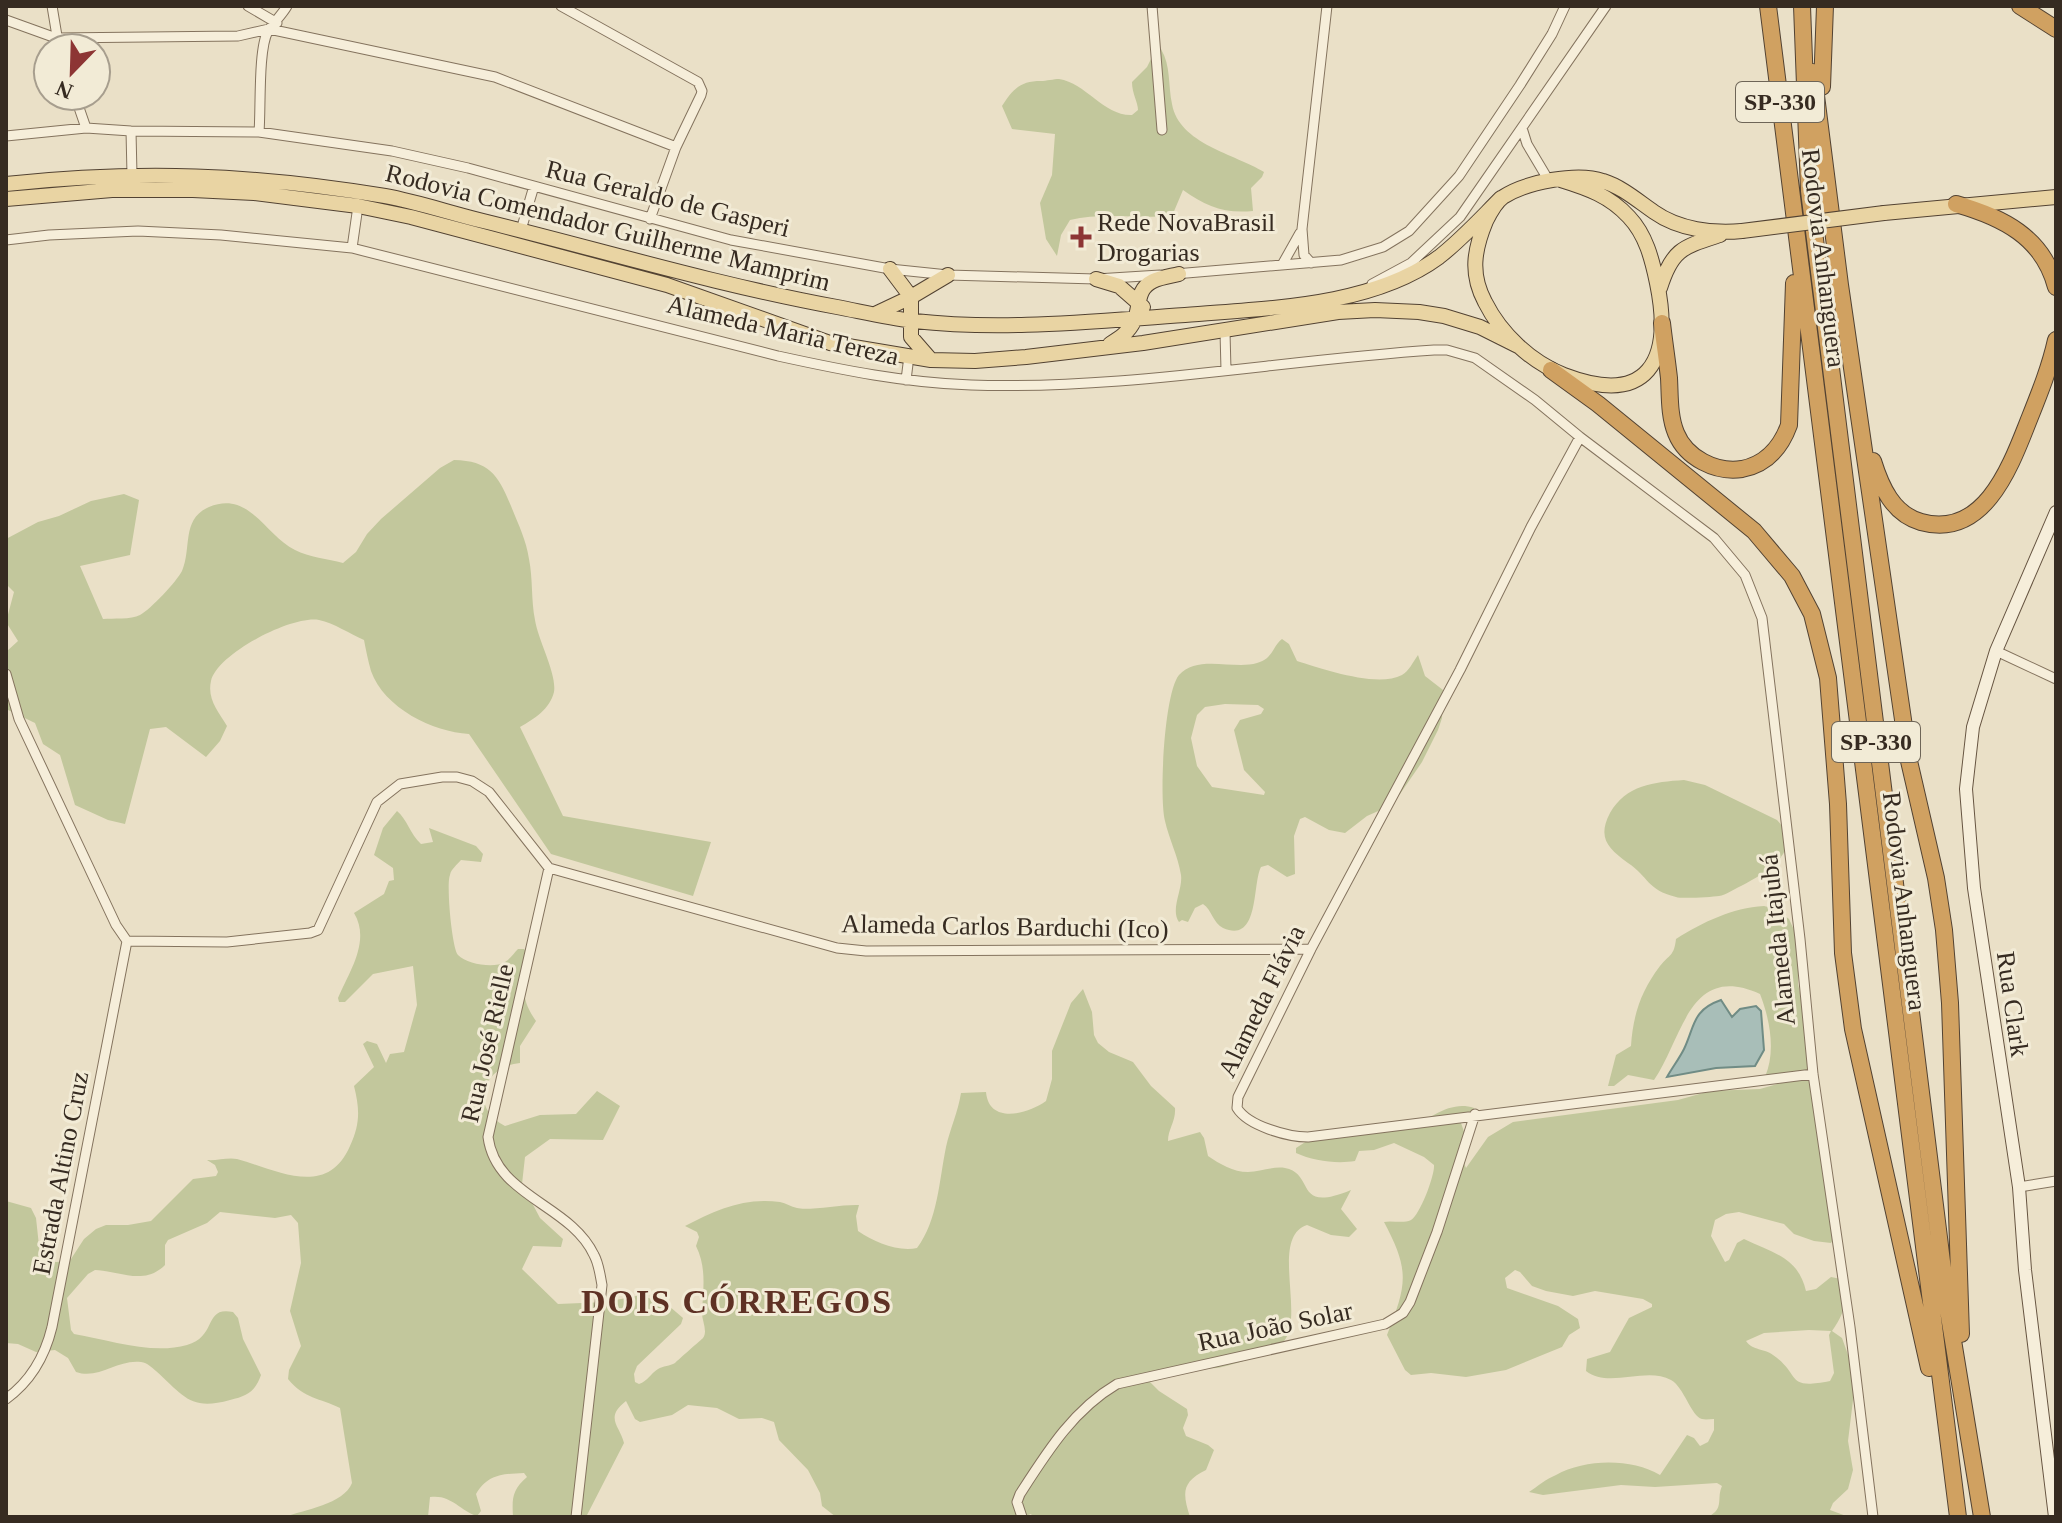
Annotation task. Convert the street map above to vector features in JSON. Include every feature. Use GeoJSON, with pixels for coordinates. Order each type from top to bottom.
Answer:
{"type":"FeatureCollection","features":[{"type":"Feature","properties":{"kind":"highway","name":"Rodovia Anhanguera"},"geometry":{"type":"LineString","coordinates":[[1768,6],[1958,1517]]}},
{"type":"Feature","properties":{"kind":"highway","name":"Rodovia Anhanguera"},"geometry":{"type":"LineString","coordinates":[[1802,6],[1809,191],[1948,1310],[1982,1517]]}},
{"type":"Feature","properties":{"kind":"highway"},"geometry":{"type":"LineString","coordinates":[[1802,6],[1909,761],[1936,878],[1944,930],[1950,1003],[1961,1331],[1976,1475]]}},
{"type":"Feature","properties":{"kind":"highway"},"geometry":{"type":"LineString","coordinates":[[1823,149],[1825,6]]}},
{"type":"Feature","properties":{"kind":"highway"},"geometry":{"type":"LineString","coordinates":[[2020,6],[2056,29]]}},
{"type":"Feature","properties":{"kind":"highway"},"geometry":{"type":"LineString","coordinates":[[1662,323],[1672,421],[1682,444],[1704,463],[1729,470],[1753,466],[1772,454],[1785,436],[1791,404],[1793,198]]}},
{"type":"Feature","properties":{"kind":"highway"},"geometry":{"type":"LineString","coordinates":[[1956,204],[1988,214],[2017,229],[2043,256],[2056,287]]}},
{"type":"Feature","properties":{"kind":"highway"},"geometry":{"type":"LineString","coordinates":[[1859,410],[1880,483],[1889,499],[1903,513],[1920,522],[1937,524],[1957,521],[1977,510],[2002,482],[2051,364],[2056,340]]}},
{"type":"Feature","properties":{"kind":"highway"},"geometry":{"type":"LineString","coordinates":[[1551,370],[1598,404],[1754,531],[1792,576],[1812,614],[1828,678],[1838,804],[1842,938],[1849,1000],[1925,1347],[1944,1451],[1952,1476]]}},
{"type":"Feature","properties":{"kind":"main road","name":"Rodovia Comendador Guilherme Mamprim"},"geometry":{"type":"LineString","coordinates":[[6,184],[132,175],[260,178],[319,186],[390,197],[745,290],[910,320],[986,326],[1135,320],[1242,310],[1362,292],[1401,280],[1442,255],[1501,198]]}},
{"type":"Feature","properties":{"kind":"main road"},"geometry":{"type":"LineString","coordinates":[[1555,180],[1595,191],[1615,203],[1631,219],[1643,236],[1658,292],[1662,323],[1660,346],[1649,370],[1628,384],[1608,387],[1589,385],[1551,370],[1518,346],[1495,321],[1483,299],[1474,270],[1479,239],[1488,217],[1501,198],[1532,185],[1555,180],[1586,177],[1603,181],[1673,222],[1692,228],[1735,231]]}},
{"type":"Feature","properties":{"kind":"main road","name":"Rodovia Comendador Guilherme Mamprim"},"geometry":{"type":"LineString","coordinates":[[6,199],[112,190],[193,190],[254,193],[358,206],[411,217],[667,285],[830,343],[931,360],[1013,358],[1225,332],[1338,312],[1375,310],[1419,312],[1480,327],[1518,346]]}},
{"type":"Feature","properties":{"kind":"main road"},"geometry":{"type":"LineString","coordinates":[[1658,292],[1669,263],[1677,253],[1688,245],[1735,231],[1956,204],[2053,196]]}},
{"type":"Feature","properties":{"kind":"main road"},"geometry":{"type":"LineString","coordinates":[[890,269],[911,297],[910,320],[914,343],[931,360]]}},
{"type":"Feature","properties":{"kind":"main road"},"geometry":{"type":"LineString","coordinates":[[1105,346],[1121,338],[1135,320],[1137,302],[1146,286],[1179,274]]}},
{"type":"Feature","properties":{"kind":"main road"},"geometry":{"type":"LineString","coordinates":[[875,314],[948,275]]}},
{"type":"Feature","properties":{"kind":"main road"},"geometry":{"type":"LineString","coordinates":[[1096,279],[1119,286],[1157,317]]}},
{"type":"Feature","properties":{"kind":"street"},"geometry":{"type":"LineString","coordinates":[[52,6],[56,32]]}},
{"type":"Feature","properties":{"kind":"street"},"geometry":{"type":"LineString","coordinates":[[248,6],[273,26],[495,77],[676,147]]}},
{"type":"Feature","properties":{"kind":"street"},"geometry":{"type":"LineString","coordinates":[[259,132],[263,44],[287,6]]}},
{"type":"Feature","properties":{"kind":"street"},"geometry":{"type":"LineString","coordinates":[[561,6],[698,82],[702,91],[676,147],[650,219]]}},
{"type":"Feature","properties":{"kind":"street"},"geometry":{"type":"LineString","coordinates":[[1152,6],[1162,130]]}},
{"type":"Feature","properties":{"kind":"street"},"geometry":{"type":"LineString","coordinates":[[1311,263],[1304,255],[1302,229],[1327,6]]}},
{"type":"Feature","properties":{"kind":"street","name":"Rua Geraldo de Gasperi"},"geometry":{"type":"LineString","coordinates":[[6,136],[86,128],[259,132],[392,151],[731,240],[890,269],[948,275],[1096,279],[1311,263],[1341,260],[1383,247],[1409,231],[1435,205],[1459,176],[1520,85],[1552,34],[1565,6]]}},
{"type":"Feature","properties":{"kind":"street"},"geometry":{"type":"LineString","coordinates":[[1362,292],[1411,263],[1445,234],[1469,205],[1606,6]]}},
{"type":"Feature","properties":{"kind":"street"},"geometry":{"type":"LineString","coordinates":[[6,20],[33,32]]}},
{"type":"Feature","properties":{"kind":"street"},"geometry":{"type":"LineString","coordinates":[[112,41],[238,36],[273,26]]}},
{"type":"Feature","properties":{"kind":"street"},"geometry":{"type":"LineString","coordinates":[[80,112],[86,128]]}},
{"type":"Feature","properties":{"kind":"street"},"geometry":{"type":"LineString","coordinates":[[1522,128],[1527,144],[1555,180]]}},
{"type":"Feature","properties":{"kind":"street"},"geometry":{"type":"LineString","coordinates":[[131,131],[132,175]]}},
{"type":"Feature","properties":{"kind":"street"},"geometry":{"type":"LineString","coordinates":[[521,230],[534,186]]}},
{"type":"Feature","properties":{"kind":"street"},"geometry":{"type":"LineString","coordinates":[[352,248],[358,206]]}},
{"type":"Feature","properties":{"kind":"street"},"geometry":{"type":"LineString","coordinates":[[1282,265],[1302,229]]}},
{"type":"Feature","properties":{"kind":"street","name":"Alameda Maria Tereza"},"geometry":{"type":"LineString","coordinates":[[6,240],[138,231],[221,235],[352,248],[835,369],[906,380],[971,385],[1039,384],[1447,350],[1475,358],[1535,400],[1580,437]]}},
{"type":"Feature","properties":{"kind":"street"},"geometry":{"type":"LineString","coordinates":[[1225,332],[1226,370]]}},
{"type":"Feature","properties":{"kind":"street"},"geometry":{"type":"LineString","coordinates":[[906,380],[909,356]]}},
{"type":"Feature","properties":{"kind":"street","name":"Alameda Flávia"},"geometry":{"type":"LineString","coordinates":[[1580,437],[1311,949],[1238,1097],[1237,1108],[1240,1113],[1280,1134],[1308,1137],[1813,1074]]}},
{"type":"Feature","properties":{"kind":"street","name":"Alameda Itajubá"},"geometry":{"type":"LineString","coordinates":[[1580,437],[1714,538],[1734,559],[1756,597],[1762,618],[1813,1074],[1850,1327],[1873,1517]]}},
{"type":"Feature","properties":{"kind":"street","name":"Rua Clark"},"geometry":{"type":"LineString","coordinates":[[2055,1517],[2025,1270],[2019,1187],[1974,888],[1966,789],[1973,727],[1996,651],[2056,512]]}},
{"type":"Feature","properties":{"kind":"street"},"geometry":{"type":"LineString","coordinates":[[1996,651],[2056,679]]}},
{"type":"Feature","properties":{"kind":"street"},"geometry":{"type":"LineString","coordinates":[[6,674],[19,719],[116,925],[127,941],[227,942],[318,930],[377,802],[400,784],[412,781],[457,777],[482,786],[549,868]]}},
{"type":"Feature","properties":{"kind":"street","name":"Alameda Carlos Barduchi (Ico)"},"geometry":{"type":"LineString","coordinates":[[549,868],[837,948],[866,951],[1311,949]]}},
{"type":"Feature","properties":{"kind":"street","name":"Rua José Rielle"},"geometry":{"type":"LineString","coordinates":[[549,868],[488,1137],[496,1165],[508,1180],[583,1239],[594,1254],[600,1271],[602,1285],[576,1517]]}},
{"type":"Feature","properties":{"kind":"street","name":"Estrada Altino Cruz"},"geometry":{"type":"LineString","coordinates":[[6,1399],[21,1388],[32,1373],[52,1327],[127,941]]}},
{"type":"Feature","properties":{"kind":"street","name":"Rua João Solar"},"geometry":{"type":"LineString","coordinates":[[1022,1517],[1017,1502],[1020,1494],[1052,1443],[1100,1394],[1117,1384],[1385,1324],[1403,1313],[1437,1232],[1475,1114]]}},
{"type":"Feature","properties":{"kind":"street"},"geometry":{"type":"LineString","coordinates":[[2019,1187],[2056,1181]]}},
{"type":"Feature","properties":{"kind":"green space"},"geometry":{"type":"Polygon","coordinates":[[[1161,49],[1168,69],[1172,104],[1185,129],[1210,146],[1264,172],[1251,188],[1253,211],[1216,208],[1183,190],[1172,216],[1095,216],[1070,220],[1061,235],[1057,256],[1046,239],[1040,203],[1052,175],[1055,134],[1012,129],[1002,106],[1022,84],[1059,79],[1078,86],[1113,110],[1132,115],[1138,110],[1132,82],[1147,67],[1155,51],[1161,49]]]}},
{"type":"Feature","properties":{"kind":"green space"},"geometry":{"type":"Polygon","coordinates":[[[454,460],[476,463],[497,478],[526,545],[535,620],[553,676],[554,692],[545,708],[520,727],[563,816],[711,842],[693,896],[551,854],[469,734],[440,729],[398,707],[377,684],[364,640],[325,621],[307,620],[257,638],[216,670],[211,681],[211,694],[227,726],[220,741],[206,757],[166,727],[150,729],[125,824],[75,805],[60,755],[43,744],[35,723],[6,709],[6,652],[18,641],[6,622],[14,592],[6,584],[6,539],[38,522],[91,501],[124,494],[139,500],[130,555],[80,566],[103,619],[132,618],[150,607],[179,576],[194,519],[209,507],[235,504],[256,516],[295,550],[343,563],[356,552],[381,519],[440,468],[454,460]]]}},
{"type":"Feature","properties":{"kind":"green space"},"geometry":{"type":"Polygon","coordinates":[[[1282,639],[1289,644],[1297,661],[1365,678],[1402,675],[1418,655],[1425,676],[1443,690],[1442,718],[1438,730],[1422,762],[1400,794],[1385,808],[1367,816],[1345,833],[1329,830],[1305,817],[1300,819],[1294,836],[1295,874],[1287,877],[1268,865],[1261,867],[1252,910],[1243,928],[1235,931],[1223,928],[1203,904],[1195,908],[1188,922],[1179,922],[1176,905],[1181,875],[1163,809],[1166,723],[1174,685],[1179,675],[1196,665],[1248,665],[1262,661],[1282,639]],[[1258,705],[1205,707],[1197,715],[1191,738],[1197,766],[1212,787],[1264,795],[1265,792],[1244,770],[1234,730],[1240,720],[1261,714],[1264,709],[1258,705]]]}},
{"type":"Feature","properties":{"kind":"green space"},"geometry":{"type":"Polygon","coordinates":[[[1684,780],[1705,785],[1777,820],[1785,831],[1787,842],[1779,860],[1761,875],[1719,896],[1679,898],[1654,887],[1610,847],[1605,836],[1606,822],[1617,804],[1633,791],[1652,784],[1684,780]]]}},
{"type":"Feature","properties":{"kind":"green space"},"geometry":{"type":"Polygon","coordinates":[[[397,811],[421,844],[433,842],[429,828],[476,846],[483,854],[481,862],[461,860],[450,875],[450,916],[458,955],[468,961],[488,965],[505,962],[518,949],[524,949],[529,956],[525,997],[536,1021],[520,1046],[520,1063],[507,1066],[489,1080],[484,1099],[487,1109],[505,1126],[540,1115],[576,1114],[597,1091],[620,1106],[603,1140],[550,1139],[525,1157],[522,1184],[540,1218],[563,1239],[561,1247],[533,1246],[522,1269],[558,1304],[606,1302],[641,1295],[669,1306],[683,1318],[681,1324],[637,1366],[634,1374],[635,1382],[639,1384],[658,1369],[675,1363],[704,1335],[703,1271],[696,1246],[699,1237],[697,1232],[685,1226],[719,1210],[755,1201],[780,1202],[802,1209],[859,1205],[856,1216],[858,1231],[886,1245],[902,1249],[917,1248],[934,1213],[946,1147],[961,1093],[986,1092],[994,1109],[1010,1114],[1029,1110],[1046,1101],[1052,1079],[1052,1051],[1071,1003],[1083,989],[1092,1012],[1094,1035],[1098,1043],[1109,1052],[1133,1062],[1151,1086],[1175,1108],[1168,1141],[1200,1132],[1208,1156],[1232,1169],[1248,1172],[1285,1168],[1300,1177],[1313,1195],[1321,1198],[1351,1190],[1341,1209],[1357,1229],[1349,1237],[1331,1235],[1307,1225],[1296,1232],[1289,1260],[1290,1329],[1284,1341],[1262,1354],[1232,1364],[1186,1369],[1149,1381],[1187,1409],[1183,1428],[1186,1436],[1214,1450],[1206,1470],[1192,1479],[1186,1489],[1190,1517],[1033,1517],[1031,1514],[1022,1517],[836,1517],[822,1506],[820,1493],[808,1470],[779,1440],[774,1422],[762,1418],[739,1419],[717,1408],[688,1405],[672,1415],[640,1422],[635,1419],[626,1401],[615,1417],[624,1443],[586,1517],[513,1517],[514,1495],[527,1477],[524,1473],[503,1475],[486,1482],[476,1494],[481,1511],[477,1516],[449,1500],[430,1497],[428,1517],[284,1517],[332,1501],[348,1490],[352,1483],[340,1408],[306,1394],[288,1379],[301,1346],[290,1311],[301,1263],[298,1223],[291,1215],[275,1218],[220,1212],[207,1223],[168,1240],[165,1265],[157,1271],[132,1276],[95,1270],[67,1298],[74,1334],[145,1347],[187,1345],[203,1335],[218,1313],[233,1312],[261,1375],[256,1386],[246,1395],[216,1403],[196,1402],[181,1394],[143,1363],[124,1363],[84,1374],[76,1372],[68,1358],[55,1350],[36,1352],[18,1344],[6,1343],[6,1201],[31,1208],[36,1218],[40,1255],[58,1262],[71,1259],[84,1239],[96,1229],[106,1225],[151,1221],[193,1179],[216,1176],[215,1165],[207,1160],[237,1159],[300,1176],[328,1172],[340,1162],[356,1131],[358,1110],[354,1086],[374,1067],[363,1044],[367,1041],[377,1044],[386,1063],[390,1054],[404,1052],[417,1005],[413,966],[373,974],[345,1002],[339,1002],[338,998],[359,945],[359,924],[354,913],[384,894],[389,881],[394,880],[393,868],[374,855],[383,828],[397,811]]]}},
{"type":"Feature","properties":{"kind":"green space"},"geometry":{"type":"Polygon","coordinates":[[[1764,906],[1776,909],[1789,919],[1794,930],[1798,984],[1806,1020],[1807,1064],[1819,1117],[1835,1236],[1831,1243],[1814,1241],[1794,1234],[1784,1224],[1739,1212],[1715,1220],[1711,1236],[1725,1262],[1737,1243],[1744,1239],[1783,1258],[1797,1270],[1806,1291],[1816,1289],[1831,1277],[1841,1279],[1844,1306],[1832,1331],[1842,1338],[1852,1366],[1854,1392],[1848,1441],[1853,1470],[1848,1489],[1830,1510],[1849,1517],[1708,1517],[1718,1507],[1722,1486],[1717,1483],[1655,1487],[1621,1485],[1543,1495],[1529,1492],[1549,1478],[1594,1463],[1622,1463],[1660,1475],[1687,1435],[1700,1446],[1708,1442],[1714,1430],[1714,1419],[1698,1417],[1671,1380],[1650,1375],[1605,1378],[1586,1371],[1587,1359],[1610,1352],[1629,1318],[1652,1307],[1652,1304],[1643,1299],[1595,1291],[1573,1296],[1546,1291],[1532,1286],[1515,1270],[1505,1278],[1507,1288],[1558,1306],[1578,1319],[1580,1328],[1569,1335],[1562,1347],[1506,1370],[1466,1377],[1431,1373],[1411,1375],[1405,1370],[1387,1335],[1399,1303],[1403,1278],[1398,1253],[1384,1222],[1408,1221],[1415,1217],[1426,1194],[1434,1165],[1394,1143],[1359,1151],[1355,1161],[1348,1162],[1310,1158],[1296,1153],[1296,1148],[1310,1139],[1379,1123],[1410,1128],[1448,1108],[1465,1106],[1474,1108],[1474,1112],[1461,1123],[1467,1140],[1466,1168],[1488,1137],[1513,1122],[1678,1100],[1710,1091],[1760,1089],[1781,1083],[1765,1077],[1770,1057],[1770,1036],[1760,994],[1736,987],[1718,988],[1703,996],[1691,1009],[1654,1080],[1628,1075],[1614,1086],[1608,1086],[1616,1055],[1631,1046],[1643,994],[1653,975],[1673,952],[1676,939],[1718,917],[1764,906]],[[1831,1331],[1764,1333],[1746,1341],[1773,1355],[1799,1382],[1816,1383],[1830,1381],[1834,1373],[1831,1331]]]}},
{"type":"Feature","properties":{"kind":"water"},"geometry":{"type":"Polygon","coordinates":[[[1721,1000],[1732,1017],[1740,1009],[1756,1006],[1761,1011],[1764,1050],[1755,1066],[1716,1068],[1667,1077],[1684,1049],[1699,1014],[1721,1000]]]}},
{"type":"Feature","properties":{"kind":"place","name":"Rede NovaBrasil Drogarias"},"geometry":{"type":"Point","coordinates":[1081,237]}},
{"type":"Feature","properties":{"kind":"district","name":"DOIS CÓRREGOS"},"geometry":{"type":"Point","coordinates":[737,1301]}}]}
